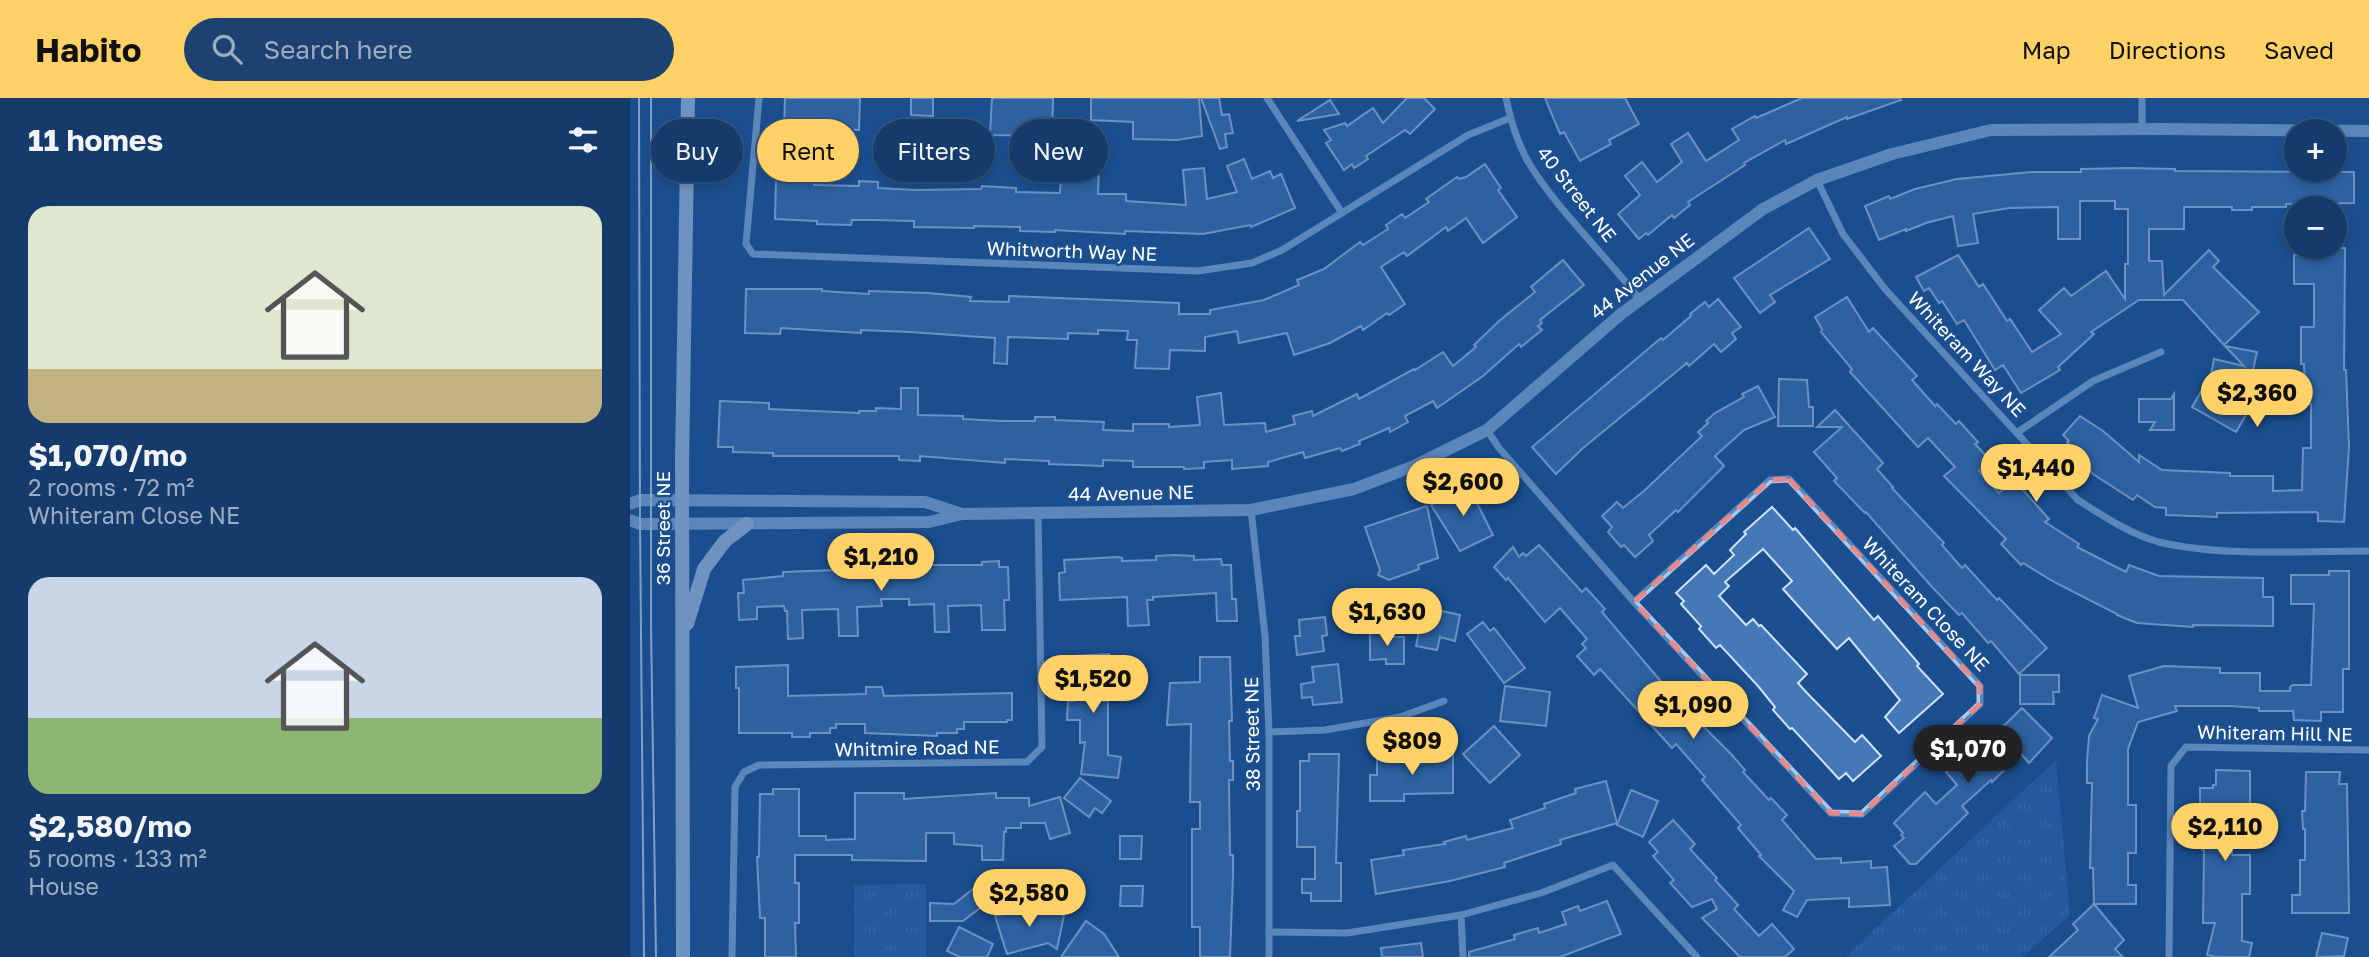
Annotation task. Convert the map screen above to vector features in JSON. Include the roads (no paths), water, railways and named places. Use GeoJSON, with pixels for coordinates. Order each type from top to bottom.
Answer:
{"type":"FeatureCollection","features":[{"type":"Feature","properties":{"kind":"main road","name":"36 Street NE"},"geometry":{"type":"LineString","coordinates":[[683,957],[682,500],[688,98]]}},
{"type":"Feature","properties":{"kind":"main road"},"geometry":{"type":"LineString","coordinates":[[683,639],[704,569],[725,541],[747,524]]}},
{"type":"Feature","properties":{"kind":"street","name":"Whitworth Way NE"},"geometry":{"type":"LineString","coordinates":[[759,98],[746,244],[753,254],[1198,271],[1252,263],[1282,250],[1468,135],[1510,118]]}},
{"type":"Feature","properties":{"kind":"street"},"geometry":{"type":"LineString","coordinates":[[1267,98],[1342,213]]}},
{"type":"Feature","properties":{"kind":"street","name":"40 Street NE"},"geometry":{"type":"LineString","coordinates":[[1506,98],[1510,118],[1527,159],[1560,204],[1640,300]]}},
{"type":"Feature","properties":{"kind":"street"},"geometry":{"type":"LineString","coordinates":[[2142,98],[2142,128]]}},
{"type":"Feature","properties":{"kind":"street","name":"44 Avenue NE"},"geometry":{"type":"LineString","coordinates":[[630,520],[639,524],[929,522],[962,514],[1251,510],[1354,489],[1414,466],[1487,430],[1640,300],[1763,209],[1817,180],[1892,154],[1991,130],[2142,128],[2369,131]]}},
{"type":"Feature","properties":{"kind":"street","name":"Whiteram Way NE"},"geometry":{"type":"LineString","coordinates":[[1817,180],[1843,234],[1885,289],[2078,499],[2114,523],[2158,541],[2210,550],[2369,551]]}},
{"type":"Feature","properties":{"kind":"street"},"geometry":{"type":"LineString","coordinates":[[2018,432],[2093,381],[2161,352]]}},
{"type":"Feature","properties":{"kind":"street","name":"Whiteram Close NE"},"geometry":{"type":"LineString","coordinates":[[1487,430],[1499,448],[1634,602],[1831,813],[1862,814],[1980,704],[1980,686],[1789,479],[1770,480],[1634,602]]}},
{"type":"Feature","properties":{"kind":"street","name":"44 Avenue NE"},"geometry":{"type":"LineString","coordinates":[[630,504],[639,500],[925,502],[962,514]]}},
{"type":"Feature","properties":{"kind":"street","name":"38 Street NE"},"geometry":{"type":"LineString","coordinates":[[1251,510],[1265,636],[1269,732],[1269,957]]}},
{"type":"Feature","properties":{"kind":"street","name":"Whitmire Road NE"},"geometry":{"type":"LineString","coordinates":[[732,957],[735,787],[744,772],[759,765],[1027,762],[1042,747],[1038,514]]}},
{"type":"Feature","properties":{"kind":"street"},"geometry":{"type":"LineString","coordinates":[[1269,732],[1325,730],[1399,717],[1444,701]]}},
{"type":"Feature","properties":{"kind":"street","name":"Whiteram Hill NE"},"geometry":{"type":"LineString","coordinates":[[2169,957],[2171,766],[2186,747],[2369,750]]}},
{"type":"Feature","properties":{"kind":"street"},"geometry":{"type":"LineString","coordinates":[[1269,932],[1347,933],[1461,915],[1541,892],[1613,865],[1697,957]]}},
{"type":"Feature","properties":{"kind":"street"},"geometry":{"type":"LineString","coordinates":[[1461,915],[1462,957]]}},
{"type":"Feature","properties":{"kind":"tram line"},"geometry":{"type":"LineString","coordinates":[[639,98],[644,957]]}},
{"type":"Feature","properties":{"kind":"tram line"},"geometry":{"type":"LineString","coordinates":[[651,98],[651,625],[656,957]]}}]}
